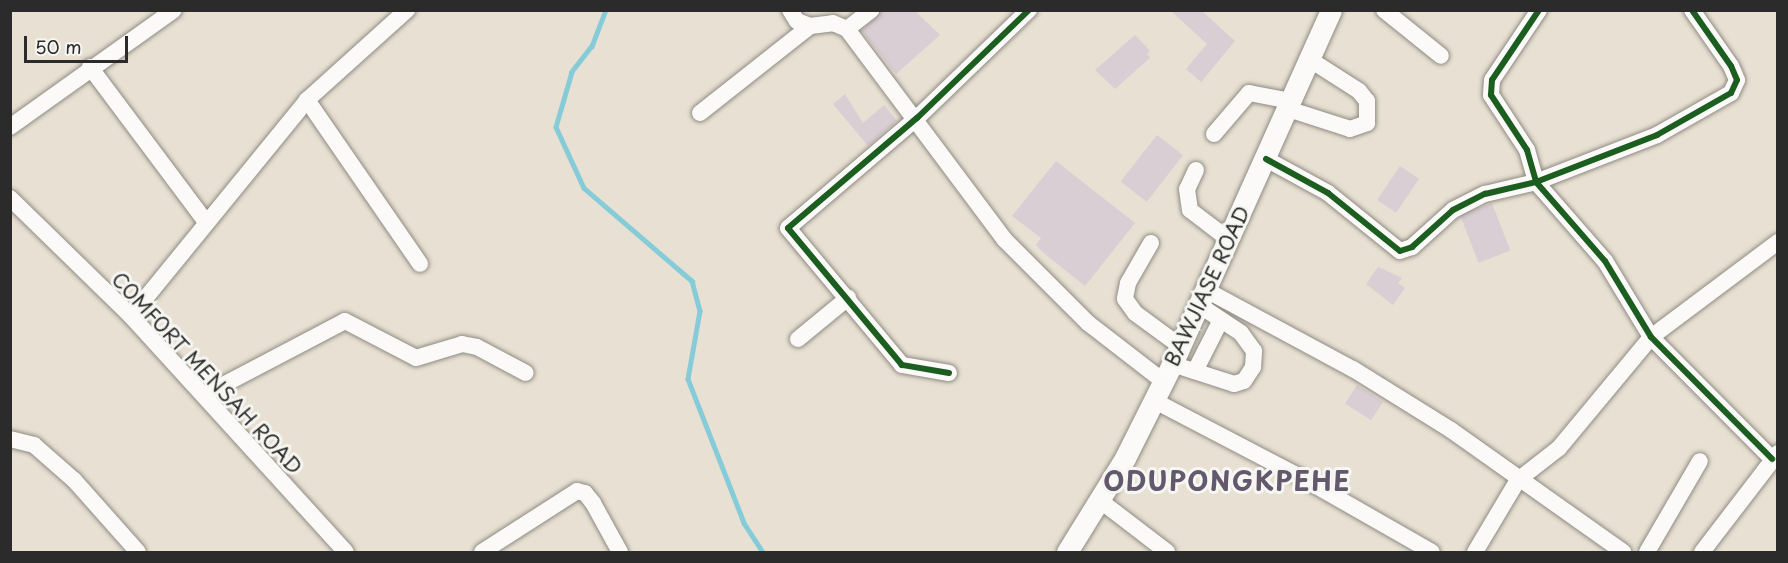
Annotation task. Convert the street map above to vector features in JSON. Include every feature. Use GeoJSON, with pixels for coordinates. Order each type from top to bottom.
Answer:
{"type":"FeatureCollection","features":[{"type":"Feature","properties":{"kind":"main road","name":"BAWJIASE ROAD"},"geometry":{"type":"LineString","coordinates":[[1067,552],[1125,458],[1172,364],[1331,10]]}},
{"type":"Feature","properties":{"kind":"street"},"geometry":{"type":"LineString","coordinates":[[10,127],[90,67],[174,10]]}},
{"type":"Feature","properties":{"kind":"street"},"geometry":{"type":"LineString","coordinates":[[131,316],[205,221],[307,100],[407,10]]}},
{"type":"Feature","properties":{"kind":"street"},"geometry":{"type":"LineString","coordinates":[[790,10],[797,21],[810,26],[833,23],[847,29],[917,118],[1005,240],[1088,323],[1172,364],[1234,384],[1244,381],[1253,367],[1254,351],[1241,333],[1221,320],[1202,298]]}},
{"type":"Feature","properties":{"kind":"street"},"geometry":{"type":"LineString","coordinates":[[847,29],[871,10]]}},
{"type":"Feature","properties":{"kind":"street"},"geometry":{"type":"LineString","coordinates":[[949,373],[902,365],[788,228],[917,118],[1029,10]]}},
{"type":"Feature","properties":{"kind":"street"},"geometry":{"type":"LineString","coordinates":[[1384,10],[1441,56]]}},
{"type":"Feature","properties":{"kind":"street"},"geometry":{"type":"LineString","coordinates":[[1539,10],[1489,88],[1527,150],[1536,182],[1605,261],[1651,337],[1775,456],[1702,552]]}},
{"type":"Feature","properties":{"kind":"street"},"geometry":{"type":"LineString","coordinates":[[1266,159],[1328,194],[1400,251],[1412,247],[1453,210],[1474,199],[1536,182],[1657,135],[1731,93],[1737,80],[1731,66],[1692,10]]}},
{"type":"Feature","properties":{"kind":"street"},"geometry":{"type":"LineString","coordinates":[[700,112],[810,26]]}},
{"type":"Feature","properties":{"kind":"street"},"geometry":{"type":"LineString","coordinates":[[1214,134],[1249,93],[1289,105],[1350,129],[1367,123],[1367,101],[1359,91],[1309,59]]}},
{"type":"Feature","properties":{"kind":"street"},"geometry":{"type":"LineString","coordinates":[[90,67],[205,221]]}},
{"type":"Feature","properties":{"kind":"street"},"geometry":{"type":"LineString","coordinates":[[307,100],[420,264]]}},
{"type":"Feature","properties":{"kind":"street"},"geometry":{"type":"LineString","coordinates":[[1196,170],[1187,189],[1190,210],[1228,239]]}},
{"type":"Feature","properties":{"kind":"street","name":"COMFORT MENSAH ROAD"},"geometry":{"type":"LineString","coordinates":[[10,198],[131,316],[346,552]]}},
{"type":"Feature","properties":{"kind":"street"},"geometry":{"type":"LineString","coordinates":[[1475,552],[1518,480],[1559,448],[1651,337],[1778,242]]}},
{"type":"Feature","properties":{"kind":"street"},"geometry":{"type":"LineString","coordinates":[[1151,243],[1128,283],[1125,299],[1172,364]]}},
{"type":"Feature","properties":{"kind":"street"},"geometry":{"type":"LineString","coordinates":[[798,339],[848,298]]}},
{"type":"Feature","properties":{"kind":"street"},"geometry":{"type":"LineString","coordinates":[[1202,298],[1353,369],[1451,430],[1518,480],[1623,552]]}},
{"type":"Feature","properties":{"kind":"street"},"geometry":{"type":"LineString","coordinates":[[1195,371],[1221,320]]}},
{"type":"Feature","properties":{"kind":"street"},"geometry":{"type":"LineString","coordinates":[[204,395],[345,321],[416,358],[462,344],[477,347],[526,373]]}},
{"type":"Feature","properties":{"kind":"street"},"geometry":{"type":"LineString","coordinates":[[1153,400],[1304,478],[1432,552]]}},
{"type":"Feature","properties":{"kind":"street"},"geometry":{"type":"LineString","coordinates":[[10,439],[34,445],[50,459],[138,552]]}},
{"type":"Feature","properties":{"kind":"street"},"geometry":{"type":"LineString","coordinates":[[1647,552],[1700,461]]}},
{"type":"Feature","properties":{"kind":"street"},"geometry":{"type":"LineString","coordinates":[[482,552],[577,491],[585,493],[620,552]]}},
{"type":"Feature","properties":{"kind":"street"},"geometry":{"type":"LineString","coordinates":[[1098,499],[1167,552]]}},
{"type":"Feature","properties":{"kind":"building"},"geometry":{"type":"Polygon","coordinates":[[[881,10],[914,10],[940,35],[896,74],[862,31],[881,10]]]}},
{"type":"Feature","properties":{"kind":"building"},"geometry":{"type":"Polygon","coordinates":[[[1170,10],[1201,10],[1235,41],[1201,82],[1186,69],[1207,44],[1170,10]]]}},
{"type":"Feature","properties":{"kind":"building"},"geometry":{"type":"Polygon","coordinates":[[[1135,35],[1150,51],[1147,54],[1150,58],[1115,89],[1095,70],[1135,35]]]}},
{"type":"Feature","properties":{"kind":"building"},"geometry":{"type":"Polygon","coordinates":[[[845,94],[863,123],[884,105],[897,121],[868,146],[833,104],[845,94]]]}},
{"type":"Feature","properties":{"kind":"building"},"geometry":{"type":"Polygon","coordinates":[[[1157,135],[1183,155],[1147,202],[1121,181],[1157,135]]]}},
{"type":"Feature","properties":{"kind":"building"},"geometry":{"type":"Polygon","coordinates":[[[1056,161],[1135,223],[1085,286],[1045,254],[1036,245],[1041,238],[1012,216],[1056,161]]]}},
{"type":"Feature","properties":{"kind":"building"},"geometry":{"type":"Polygon","coordinates":[[[1400,166],[1419,179],[1396,213],[1377,200],[1400,166]]]}},
{"type":"Feature","properties":{"kind":"building"},"geometry":{"type":"Polygon","coordinates":[[[1492,203],[1510,251],[1479,263],[1460,215],[1492,203]]]}},
{"type":"Feature","properties":{"kind":"building"},"geometry":{"type":"Polygon","coordinates":[[[1378,267],[1402,278],[1398,283],[1405,288],[1393,305],[1366,284],[1378,267]]]}},
{"type":"Feature","properties":{"kind":"building"},"geometry":{"type":"Polygon","coordinates":[[[1357,385],[1383,402],[1371,420],[1345,403],[1357,385]]]}},
{"type":"Feature","properties":{"kind":"waterway"},"geometry":{"type":"LineString","coordinates":[[606,10],[592,46],[572,72],[556,127],[584,188],[692,281],[700,311],[688,379],[744,523],[763,552]]}},
{"type":"Feature","properties":{"kind":"cycle path"},"geometry":{"type":"LineString","coordinates":[[949,373],[902,365],[788,228],[917,118],[1029,10]]}},
{"type":"Feature","properties":{"kind":"cycle path"},"geometry":{"type":"LineString","coordinates":[[1539,10],[1492,80],[1491,95],[1527,150],[1536,182],[1605,261],[1651,337],[1772,459]]}},
{"type":"Feature","properties":{"kind":"cycle path"},"geometry":{"type":"LineString","coordinates":[[1266,159],[1328,193],[1400,251],[1412,247],[1453,210],[1485,194],[1536,182],[1657,135],[1731,93],[1737,80],[1731,66],[1692,10]]}},
{"type":"Feature","properties":{"kind":"district","name":"ODUPONGKPEHE"},"geometry":{"type":"Point","coordinates":[1227,481]}}]}
